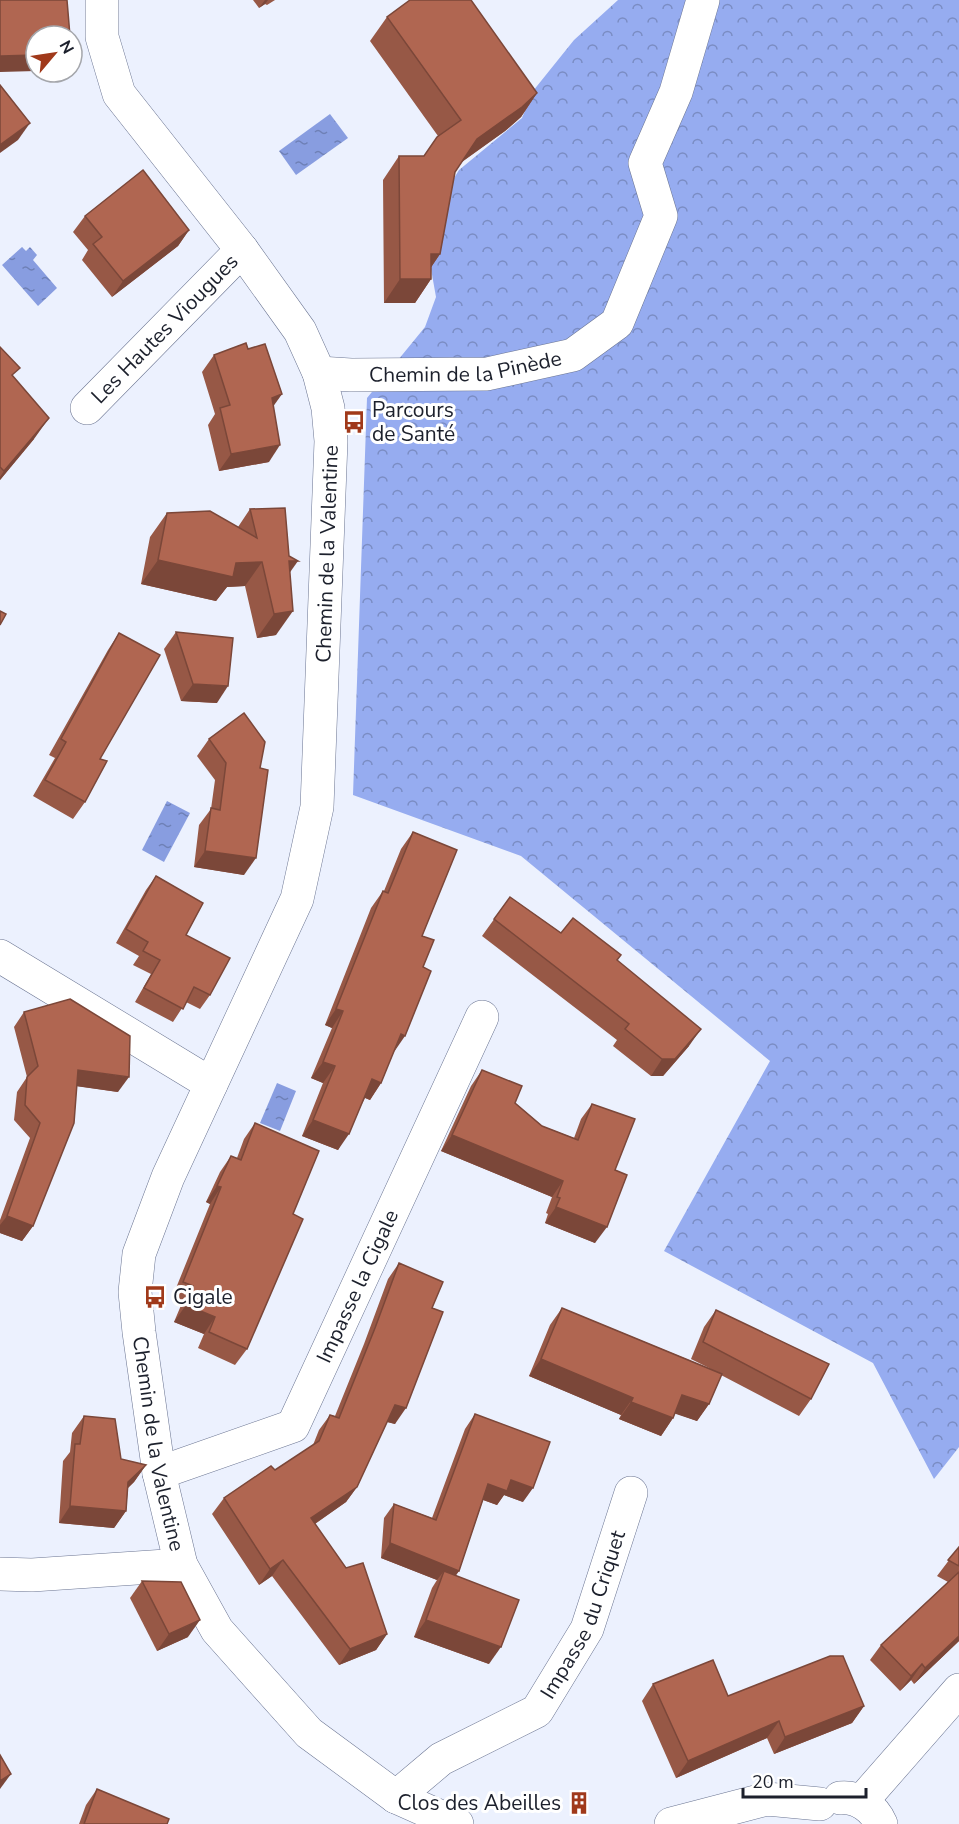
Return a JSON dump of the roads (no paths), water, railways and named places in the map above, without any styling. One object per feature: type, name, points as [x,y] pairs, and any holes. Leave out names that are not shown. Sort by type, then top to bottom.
[{"type":"street","name":"Chemin de la Valentine","points":[[102,0],[102,37],[118,94],[242,250],[300,331],[319,373],[328,408],[331,441],[317,807],[297,899],[168,1177],[139,1254],[135,1292],[159,1473],[181,1565],[217,1630],[309,1733],[396,1797],[457,1824]]},
{"type":"street","name":"Chemin de la Pinède","points":[[319,373],[351,375],[487,374],[573,355],[617,322],[661,216],[645,164],[676,92],[703,0]]},
{"type":"street","name":"Les Hautes Viougues","points":[[87,408],[242,250]]},
{"type":"street","points":[[0,956],[211,1084]]},
{"type":"street","name":"Impasse la Cigale","points":[[159,1473],[293,1426],[482,1017]]},
{"type":"street","name":"Impasse du Criquet","points":[[396,1797],[441,1759],[537,1711],[586,1629],[631,1493]]},
{"type":"street","name":"Chemin de la Valentine","points":[[0,1574],[32,1575],[181,1565]]},
{"type":"street","points":[[671,1824],[767,1799],[813,1814],[833,1798],[848,1797],[876,1817],[899,1757],[959,1690]]},
{"type":"street","points":[[714,1813],[744,1824]]},
{"type":"water","points":[[330,114],[348,138],[296,175],[279,151]]},
{"type":"water","points":[[22,247],[26,251],[30,247],[37,255],[33,260],[57,288],[38,306],[2,265]]},
{"type":"water","points":[[167,801],[190,813],[164,862],[142,850]]},
{"type":"water","points":[[277,1083],[296,1091],[280,1131],[260,1123]]},
{"type":"place","name":"Parcours de Santé","points":[[354,422]]},
{"type":"place","name":"Cigale","points":[[155,1297]]},
{"type":"place","name":"Clos des Abeilles","points":[[579,1803]]}]
